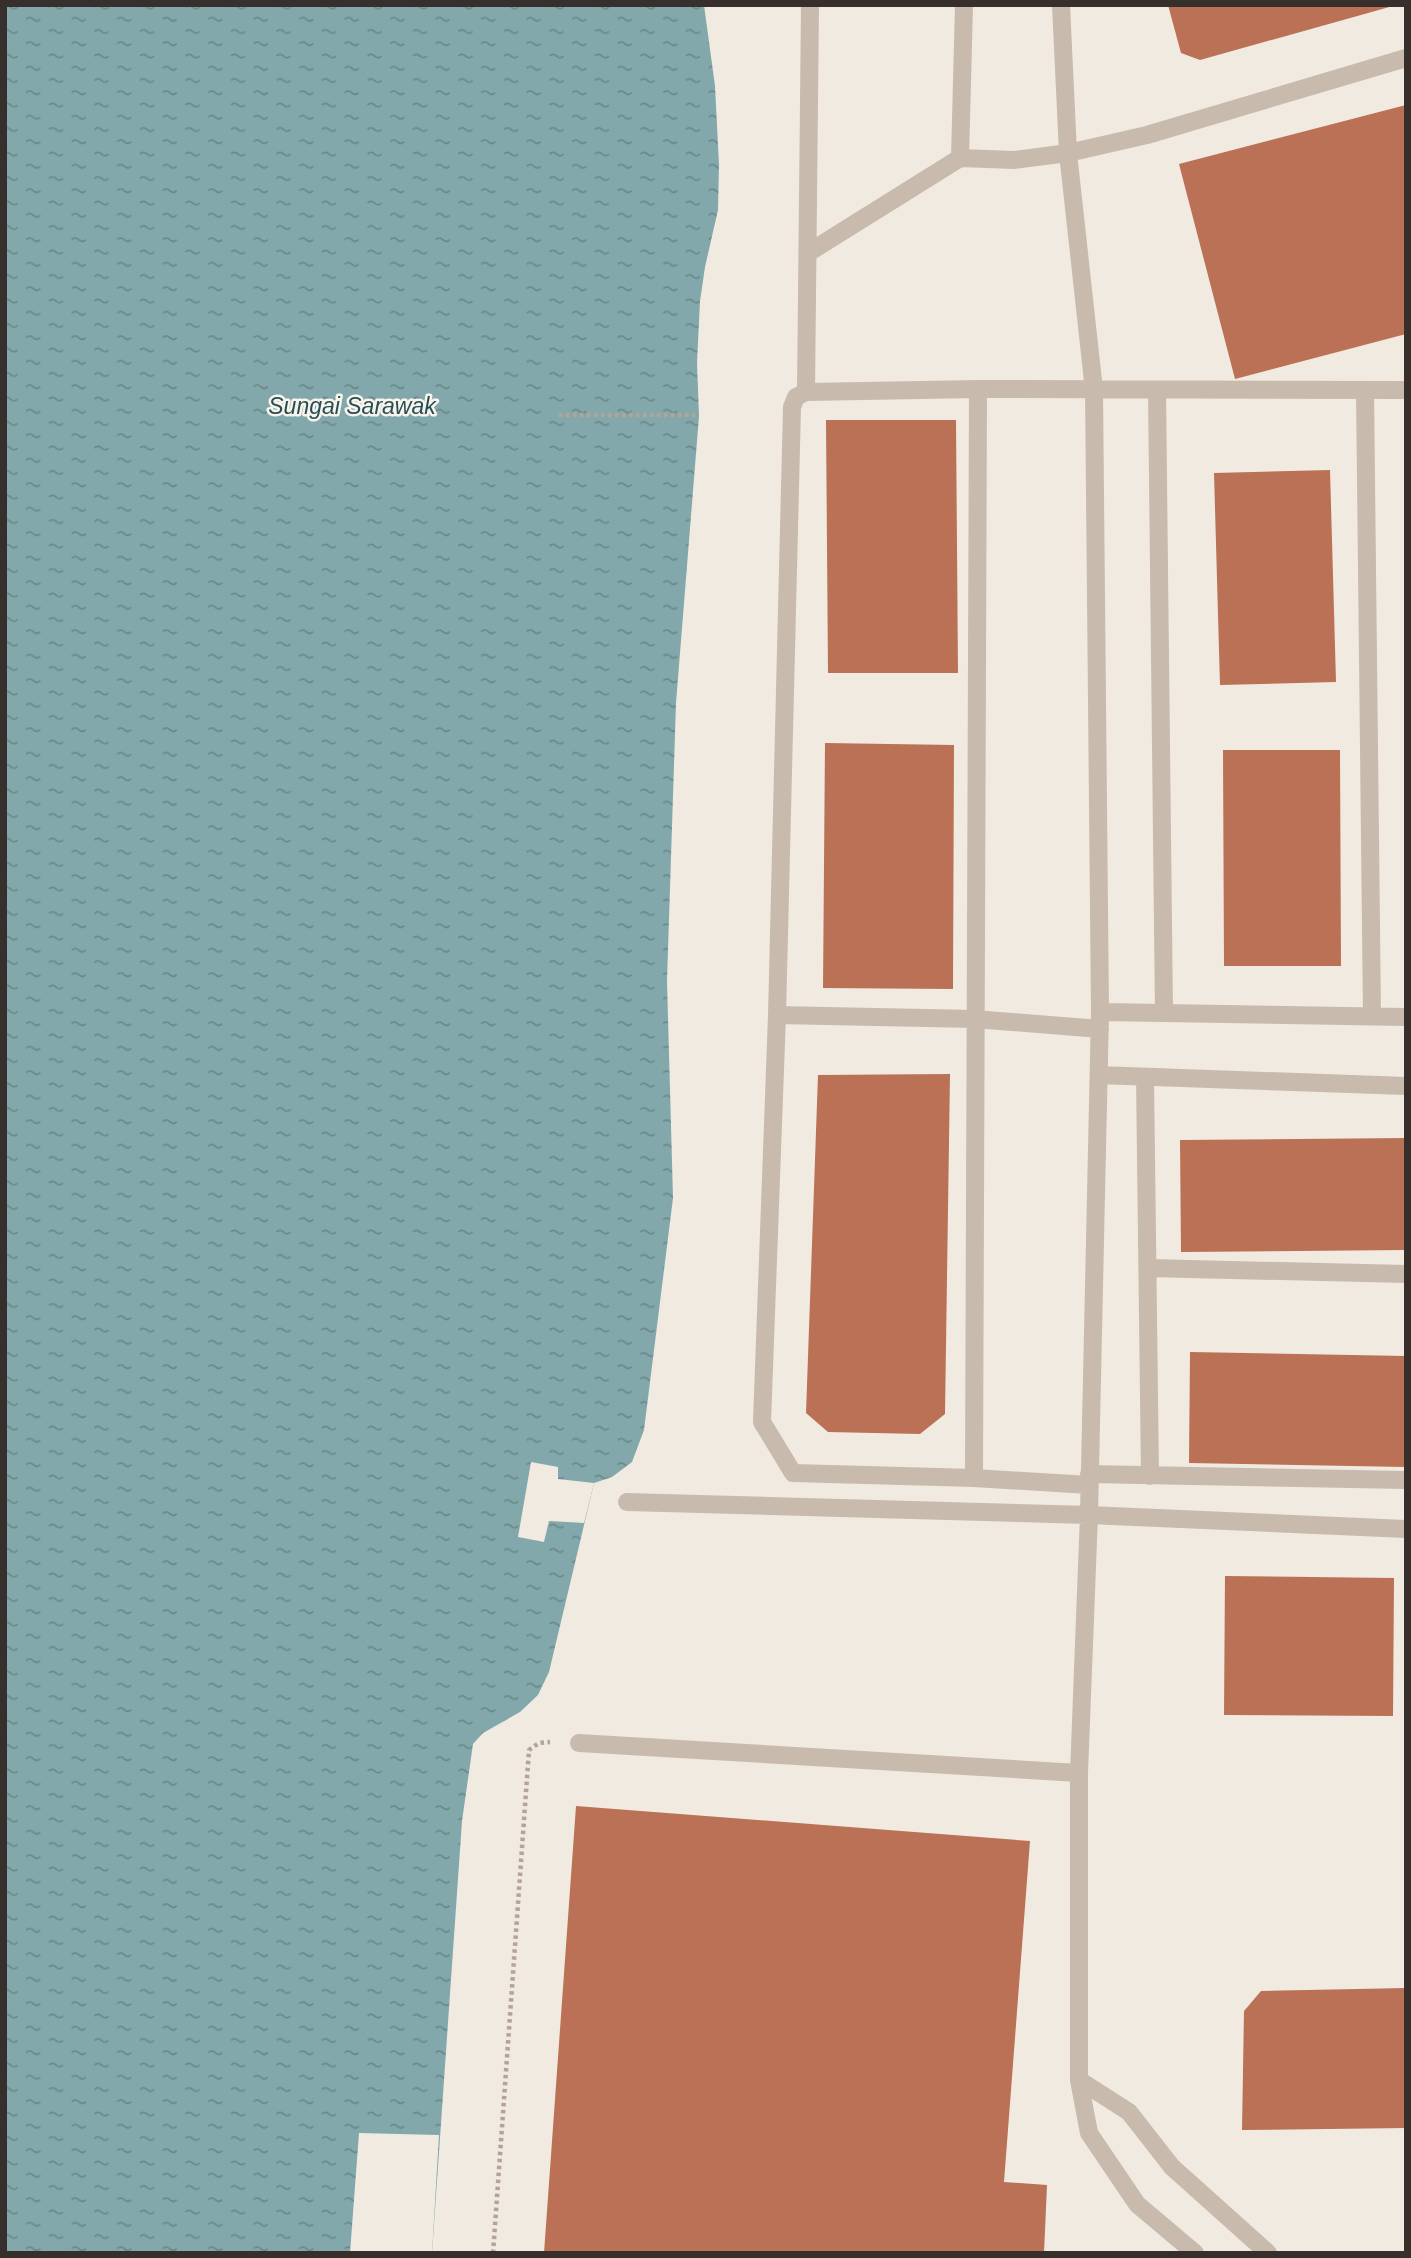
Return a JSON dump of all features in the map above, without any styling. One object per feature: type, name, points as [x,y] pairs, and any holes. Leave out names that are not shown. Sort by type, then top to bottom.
[{"type":"street","points":[[806,393],[810,5]]},
{"type":"street","points":[[960,158],[964,5]]},
{"type":"street","points":[[1061,5],[1068,153],[1094,390],[1100,1021],[1089,1515],[1079,1773],[1079,2080],[1089,2133],[1136,2204],[1195,2253]]},
{"type":"street","points":[[808,253],[960,158],[1014,160],[1068,153],[1147,135],[1406,58]]},
{"type":"street","points":[[974,1478],[978,389]]},
{"type":"street","points":[[1406,390],[978,389],[806,393],[796,397],[792,407],[777,1015],[762,1422],[793,1473],[1089,1480],[1150,1476],[1406,1480]]},
{"type":"street","points":[[1157,390],[1164,1013]]},
{"type":"street","points":[[1365,390],[1371,1016]]},
{"type":"street","points":[[777,1015],[1100,1021],[1164,1013],[1406,1017]]},
{"type":"street","points":[[1099,1075],[1406,1086]]},
{"type":"street","points":[[1145,1077],[1150,1476]]},
{"type":"street","points":[[1148,1268],[1406,1274]]},
{"type":"street","points":[[627,1502],[1089,1515],[1406,1529]]},
{"type":"street","points":[[579,1743],[1079,1773]]},
{"type":"street","points":[[1079,2080],[1129,2112],[1172,2167],[1268,2253]]},
{"type":"path","points":[[559,415],[699,415]]},
{"type":"path","points":[[493,2253],[529,1750],[538,1743],[579,1743]]},
{"type":"water","name":"Sungai Sarawak","points":[[5,5],[704,5],[715,86],[718,210],[700,301],[697,363],[699,416],[676,703],[667,981],[673,1198],[644,1430],[632,1462],[612,1477],[594,1483],[549,1672],[538,1695],[520,1712],[483,1733],[473,1744],[462,1821],[432,2253],[5,2253]]},
{"type":"pier","points":[[531,1462],[558,1467],[558,1479],[594,1483],[584,1523],[549,1521],[544,1542],[518,1537]]},
{"type":"pier","points":[[359,2133],[439,2135],[432,2253],[350,2253]]},
{"type":"building","points":[[1168,5],[1393,6],[1200,60],[1181,53]]},
{"type":"building","points":[[1406,105],[1406,334],[1235,379],[1179,164]]},
{"type":"building","points":[[826,420],[956,420],[958,673],[828,673]]},
{"type":"building","points":[[1330,470],[1336,682],[1220,685],[1214,473]]},
{"type":"building","points":[[825,743],[954,745],[953,989],[823,988]]},
{"type":"building","points":[[1223,750],[1340,750],[1341,966],[1224,966]]},
{"type":"building","points":[[950,1074],[945,1414],[920,1434],[828,1432],[806,1413],[818,1075]]},
{"type":"building","points":[[1406,1138],[1406,1250],[1181,1252],[1180,1140]]},
{"type":"building","points":[[1190,1352],[1406,1356],[1406,1467],[1189,1463]]},
{"type":"building","points":[[1225,1576],[1394,1578],[1393,1716],[1224,1715]]},
{"type":"building","points":[[576,1806],[1030,1841],[1004,2182],[1047,2185],[1044,2253],[544,2253]]},
{"type":"building","points":[[1406,1988],[1406,2128],[1242,2130],[1244,2011],[1261,1991]]}]
